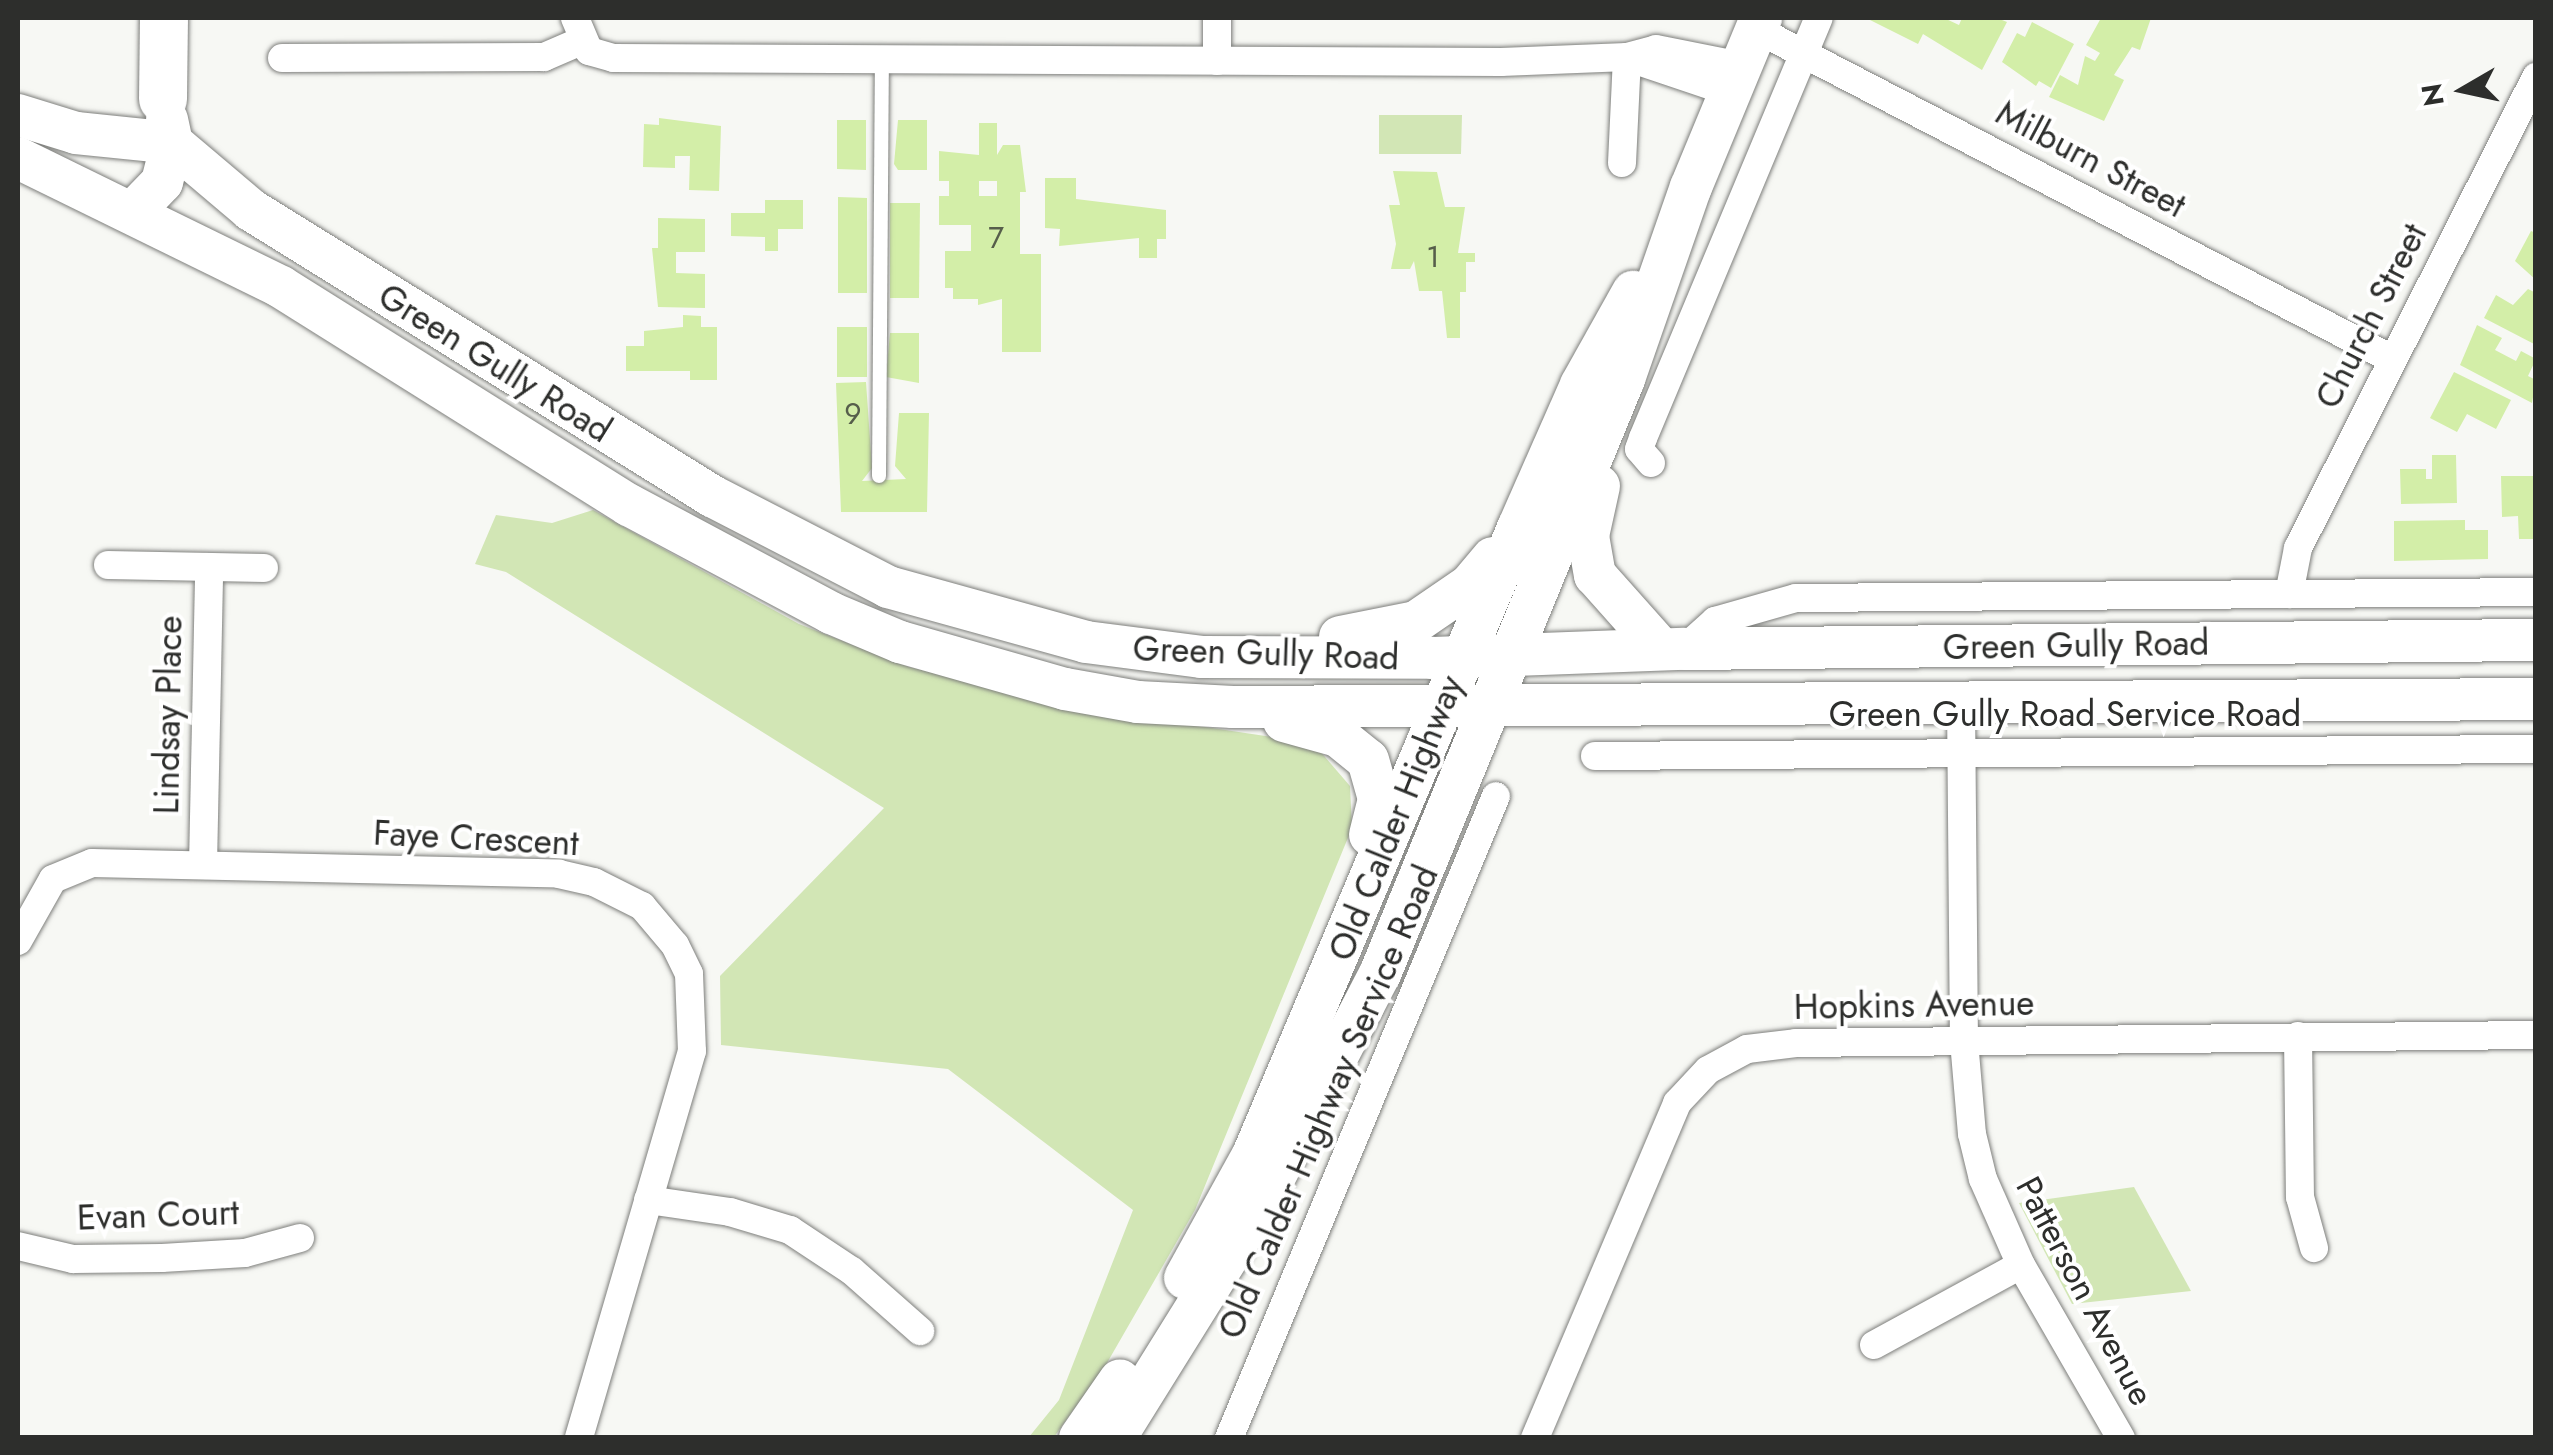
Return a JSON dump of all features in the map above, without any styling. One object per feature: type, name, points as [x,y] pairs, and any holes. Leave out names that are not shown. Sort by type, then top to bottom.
[{"type":"highway","points":[[164,18],[168,121]]},
{"type":"main road","name":"Old Calder Highway","points":[[1115,1438],[1216,1282],[1333,1070],[1428,866],[1624,379],[1691,186],[1747,51]]},
{"type":"main road","points":[[18,115],[76,132],[168,121],[162,182],[134,211]]},
{"type":"main road","name":"Green Gully Road","points":[[168,121],[251,210],[457,342],[712,496],[888,587],[1048,634],[1201,657],[1461,658],[1672,649],[2536,640]]},
{"type":"main road","name":"Green Gully Road","points":[[18,158],[134,211],[281,287],[629,505],[831,613],[900,642],[1064,689],[1183,704],[1440,706],[1960,701],[2215,706],[2536,699]]},
{"type":"main road","name":"Old Calder Highway","points":[[1080,1438],[1181,1286],[1252,1155],[1440,706],[1581,385],[1691,186]]},
{"type":"main road","points":[[1624,379],[1590,520],[1590,554],[1610,596],[1672,649]]},
{"type":"main road","points":[[1201,657],[1416,622],[1470,586],[1518,528]]},
{"type":"main road","points":[[1183,704],[1338,736],[1368,760],[1379,790],[1374,826],[1252,1155]]},
{"type":"street","points":[[1217,18],[1218,61]]},
{"type":"street","points":[[1651,463],[1639,449],[1643,438],[1819,18]]},
{"type":"street","points":[[282,58],[544,57],[578,29]]},
{"type":"street","name":"Milburn Street","points":[[578,29],[589,51],[612,58],[1218,61],[1627,58],[1805,51],[2390,358]]},
{"type":"street","points":[[1622,164],[1627,58]]},
{"type":"street","name":"Church Street","points":[[2289,594],[2298,548],[2390,358],[2536,77]]},
{"type":"street","name":"Lindsay Place","points":[[108,565],[264,568]]},
{"type":"street","name":"Lindsay Place","points":[[202,865],[209,567]]},
{"type":"street","points":[[1672,649],[1715,621],[1758,604],[1796,598],[2536,592]]},
{"type":"street","name":"Patterson Avenue","points":[[1960,701],[1964,1041],[1967,1099],[1983,1179],[2021,1264],[2121,1438]]},
{"type":"street","name":"Green Gully Road Service Road","points":[[1595,756],[2536,749]]},
{"type":"street","name":"Old Calder Highway Service Road","points":[[1229,1438],[1496,796]]},
{"type":"street","name":"Faye Crescent","points":[[18,941],[40,893],[67,869],[92,863],[559,874],[594,882],[642,906],[676,946],[695,1016],[692,1051],[579,1438]]},
{"type":"street","name":"Hopkins Avenue","points":[[1535,1438],[1662,1134],[1693,1083],[1727,1058],[1767,1046],[2536,1035]]},
{"type":"street","points":[[2298,1036],[2300,1197],[2314,1248]]},
{"type":"street","points":[[648,1200],[730,1212],[790,1230],[852,1271],[920,1332]]},
{"type":"street","name":"Evan Court","points":[[18,1246],[73,1258],[162,1258],[245,1253],[300,1238]]},
{"type":"street","points":[[1874,1345],[2021,1264]]},
{"type":"lane","points":[[879,476],[882,60]]},
{"type":"green space","points":[[1379,115],[1462,115],[1461,154],[1379,154]]},
{"type":"green space","points":[[593,510],[799,624],[909,667],[1085,709],[1285,739],[1319,750],[1350,786],[1352,828],[1195,1210],[1107,1363],[1054,1437],[1029,1437],[1059,1400],[1133,1210],[948,1069],[721,1045],[720,976],[884,808],[506,572],[475,564],[496,515],[552,523]]},
{"type":"green space","points":[[2134,1187],[2191,1291],[2072,1304],[2019,1203]]},
{"type":"building","points":[[1866,18],[1944,18],[1959,25],[1962,18],[1997,18],[2007,22],[1982,70],[1923,34],[1918,44]]},
{"type":"building","points":[[2101,18],[2151,18],[2140,50],[2132,47],[2114,75],[2124,80],[2104,121],[2049,97],[2060,75],[2078,85],[2085,56],[2095,61],[2100,53],[2086,45]]},
{"type":"building","points":[[2032,22],[2074,44],[2051,88],[2039,81],[2036,86],[2002,62],[2017,33],[2025,37]]},
{"type":"building","points":[[659,118],[721,126],[719,191],[689,190],[690,156],[675,156],[675,168],[643,167],[644,124],[659,125]]},
{"type":"building","points":[[837,120],[866,120],[866,170],[837,169]]},
{"type":"building","points":[[898,120],[927,120],[927,170],[898,170],[894,164]]},
{"type":"building","points":[[979,123],[997,123],[997,155],[1003,145],[1020,145],[1026,192],[1020,192],[1020,254],[1041,254],[1041,352],[1002,352],[1002,299],[978,305],[978,299],[953,299],[953,288],[945,288],[945,251],[971,251],[971,225],[939,225],[939,196],[949,196],[949,181],[939,181],[939,151],[979,155]],"holes":[[[979,181],[997,181],[997,196],[979,196]]]},
{"type":"building","points":[[1393,171],[1437,172],[1445,207],[1465,207],[1458,253],[1475,253],[1475,262],[1466,262],[1466,292],[1460,292],[1460,338],[1447,338],[1442,291],[1419,291],[1414,261],[1410,269],[1391,269],[1396,244],[1389,205],[1400,205]]},
{"type":"building","points":[[1045,178],[1076,178],[1076,199],[1166,210],[1166,239],[1157,239],[1157,258],[1139,258],[1139,238],[1059,246],[1060,229],[1045,228]]},
{"type":"building","points":[[838,197],[867,198],[867,293],[838,293]]},
{"type":"building","points":[[765,200],[803,200],[803,229],[778,229],[778,251],[765,251],[765,237],[731,236],[731,213],[765,213]]},
{"type":"building","points":[[890,203],[920,203],[919,298],[890,298]]},
{"type":"building","points":[[658,218],[705,219],[705,252],[676,252],[676,273],[705,274],[705,308],[658,307],[652,248],[658,248]]},
{"type":"building","points":[[2531,231],[2536,233],[2536,280],[2515,261]]},
{"type":"building","points":[[2528,289],[2536,293],[2536,345],[2484,318],[2496,295],[2513,305]]},
{"type":"building","points":[[683,315],[701,316],[701,327],[717,327],[717,380],[690,380],[690,371],[626,371],[626,346],[644,346],[644,331],[683,327]]},
{"type":"building","points":[[2477,325],[2502,338],[2495,350],[2516,361],[2521,351],[2536,359],[2528,376],[2536,380],[2532,403],[2460,365]]},
{"type":"building","points":[[837,327],[867,327],[867,377],[837,377]]},
{"type":"building","points":[[890,333],[919,333],[919,383],[886,377]]},
{"type":"building","points":[[2454,372],[2511,400],[2496,429],[2467,414],[2457,432],[2430,418]]},
{"type":"building","points":[[866,382],[872,468],[862,481],[906,479],[895,466],[899,413],[929,413],[927,512],[841,512],[836,383]]},
{"type":"building","points":[[2432,455],[2456,455],[2457,503],[2401,504],[2400,469],[2426,469],[2426,479],[2432,479]]},
{"type":"building","points":[[2501,476],[2536,476],[2536,539],[2519,539],[2518,516],[2502,517]]},
{"type":"building","points":[[2465,520],[2465,530],[2488,530],[2488,559],[2394,561],[2394,521]]}]
